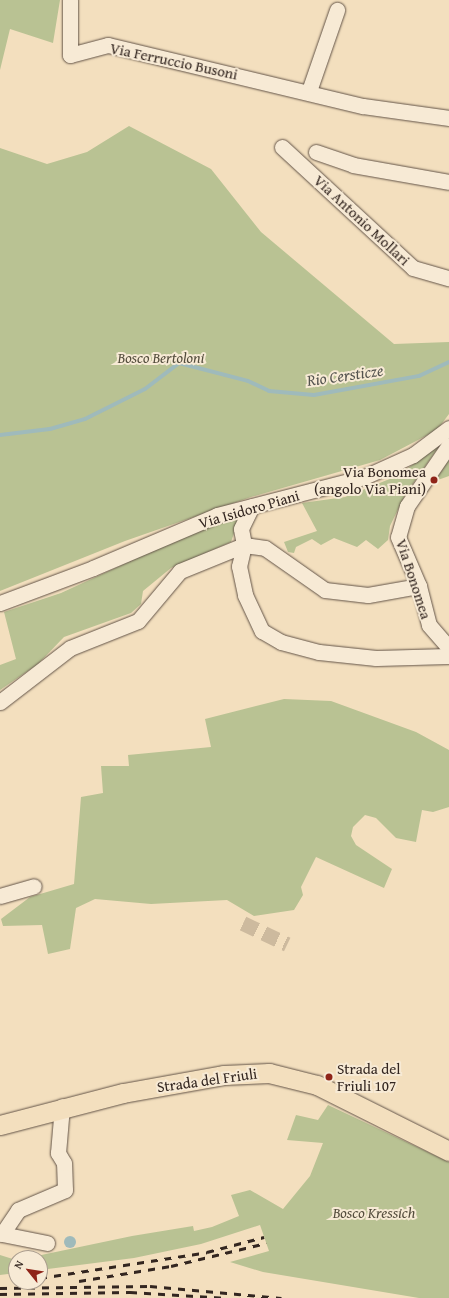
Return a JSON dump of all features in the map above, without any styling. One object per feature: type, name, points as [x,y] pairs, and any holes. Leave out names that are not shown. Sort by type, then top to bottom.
[{"type":"main road","name":"Strada del Friuli","points":[[0,1125],[62,1106],[192,1080],[269,1073],[317,1085],[449,1150]]},
{"type":"street","name":"Via Ferruccio Busoni","points":[[70,0],[70,55],[108,45],[168,62],[309,91],[363,106],[449,118]]},
{"type":"street","points":[[309,91],[337,10]]},
{"type":"street","name":"Via Antonio Mollari","points":[[282,147],[413,268],[449,278]]},
{"type":"street","points":[[316,152],[353,165],[449,182]]},
{"type":"street","name":"Via Isidoro Piani","points":[[0,603],[93,568],[206,519],[375,472],[413,455],[449,428]]},
{"type":"street","name":"Via Bonomea","points":[[449,445],[414,494],[400,523],[399,542],[419,586],[429,625],[449,648]]},
{"type":"street","points":[[252,506],[241,529],[244,545],[239,556],[241,579],[253,617],[262,631],[281,642],[319,652],[368,658],[449,656]]},
{"type":"street","points":[[0,702],[70,648],[138,621],[168,581],[180,571],[244,545],[265,548],[325,590],[368,595],[419,586]]},
{"type":"street","points":[[0,896],[34,886]]},
{"type":"street","points":[[47,1243],[2,1234],[18,1210],[65,1190],[64,1163],[58,1153],[62,1106]]},
{"type":"green space","points":[[0,0],[60,0],[53,43],[10,29],[0,70]]},
{"type":"green space","name":"Bosco Bertoloni","points":[[129,126],[211,169],[261,232],[394,344],[449,342],[449,414],[437,430],[380,460],[251,497],[125,541],[0,591],[0,148],[47,164],[87,152]]},
{"type":"green space","points":[[440,445],[405,495],[390,526],[388,540],[378,549],[366,540],[357,547],[334,538],[321,545],[312,539],[296,547],[294,553],[288,552],[284,542],[317,531],[302,503],[345,497],[397,476]]},
{"type":"green space","points":[[449,459],[449,476],[435,481]]},
{"type":"green space","points":[[240,516],[231,542],[171,568],[143,591],[141,604],[131,613],[64,637],[38,664],[0,690],[0,665],[16,659],[4,612],[61,593],[198,530]]},
{"type":"green space","points":[[284,699],[331,701],[416,732],[449,750],[449,807],[433,812],[422,810],[416,842],[396,838],[376,818],[365,815],[353,827],[351,836],[356,845],[392,869],[384,888],[316,857],[301,887],[303,895],[294,910],[254,916],[227,900],[151,904],[95,899],[76,908],[70,949],[48,954],[42,925],[3,926],[1,919],[30,897],[74,884],[81,797],[103,793],[101,766],[129,766],[128,755],[211,747],[205,719]]},
{"type":"green space","name":"Bosco Kressich","points":[[328,1105],[449,1162],[449,1298],[419,1298],[263,1272],[230,1262],[269,1251],[260,1225],[201,1244],[134,1258],[48,1269],[48,1254],[132,1236],[193,1226],[194,1231],[212,1227],[239,1216],[231,1195],[250,1190],[283,1209],[310,1176],[323,1143],[287,1140],[296,1115],[318,1120]]},
{"type":"green space","points":[[0,1255],[8,1258],[8,1274],[0,1275]]},
{"type":"water","points":[[68,1236],[72,1236],[76,1242],[72,1248],[68,1248],[64,1244],[64,1240]]},
{"type":"waterway","name":"Rio Cersticze","points":[[0,435],[50,429],[85,419],[145,389],[179,363],[248,381],[269,391],[314,395],[419,376],[449,362]]},
{"type":"tunnel","points":[[243,923],[287,944]]},
{"type":"railway","points":[[48,1277],[207,1252],[264,1237]]},
{"type":"railway","points":[[79,1281],[171,1266],[266,1243]]},
{"type":"railway","points":[[0,1288],[150,1286],[281,1298]]},
{"type":"railway","points":[[0,1294],[130,1292],[228,1298]]},
{"type":"place","name":"Via Bonomea (angolo Via Piani)","points":[[434,480]]},
{"type":"place","name":"Strada del Friuli 107","points":[[329,1077]]}]
